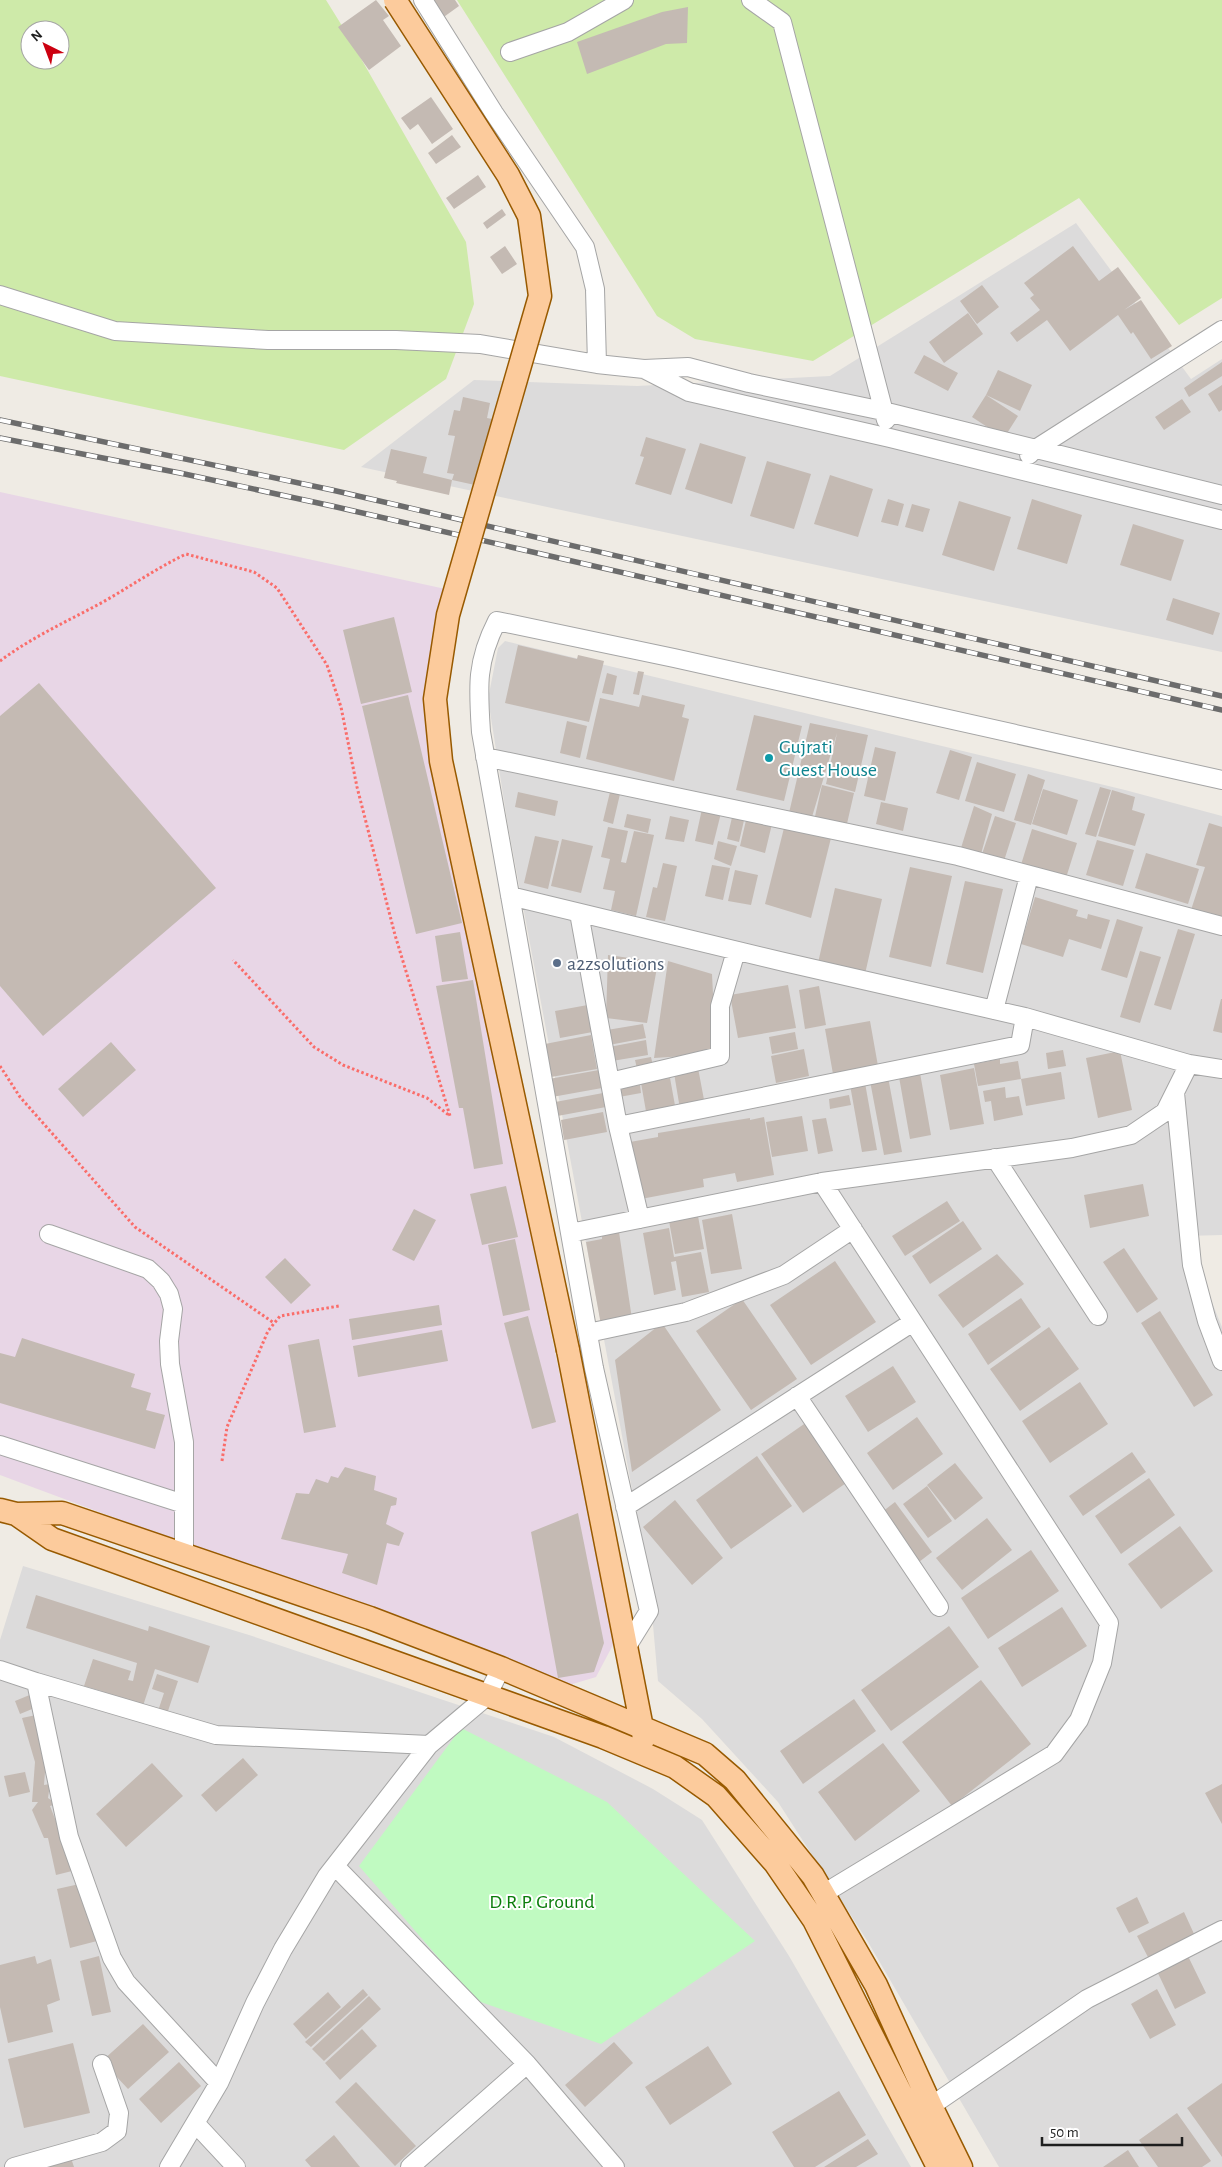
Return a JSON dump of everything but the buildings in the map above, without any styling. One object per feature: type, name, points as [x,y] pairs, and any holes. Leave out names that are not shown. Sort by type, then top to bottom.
[{"type":"main road","points":[[394,0],[508,175],[529,216],[540,296],[448,615],[435,699],[441,761],[568,1350],[647,1756]]},
{"type":"main road","points":[[8,1512],[62,1514],[370,1618],[501,1668],[705,1754],[736,1780],[813,1876],[876,1986],[961,2167]]},
{"type":"main road","points":[[8,1512],[52,1539],[603,1737],[675,1768],[716,1796],[775,1863],[814,1920],[938,2167]]},
{"type":"street","points":[[424,0],[494,113],[585,247],[595,289],[597,364]]},
{"type":"street","points":[[510,52],[568,32],[624,0]]},
{"type":"street","points":[[751,0],[782,22],[890,438]]},
{"type":"street","points":[[0,295],[115,331],[268,340],[396,340],[480,344],[597,364],[644,369],[688,367],[748,383],[883,411],[1034,450],[1222,495]]},
{"type":"street","points":[[1015,470],[1034,450],[1222,330]]},
{"type":"street","points":[[644,369],[689,392],[890,438],[1222,520]]},
{"type":"street","points":[[626,1648],[649,1611],[588,1333],[481,732],[478,682],[486,642],[498,621],[674,658],[1222,780]]},
{"type":"street","points":[[485,757],[958,856],[1222,926]]},
{"type":"street","points":[[994,1010],[1029,876]]},
{"type":"street","points":[[510,896],[736,951],[1025,1017],[1189,1064],[1222,1069]]},
{"type":"street","points":[[579,913],[618,1126],[640,1219]]},
{"type":"street","points":[[610,1082],[720,1056],[720,1006],[736,951]]},
{"type":"street","points":[[618,1126],[1020,1045],[1025,1017]]},
{"type":"street","points":[[570,1233],[822,1182],[1072,1148],[1130,1135],[1165,1112],[1189,1064]]},
{"type":"street","points":[[1175,1092],[1192,1265],[1207,1321],[1222,1361]]},
{"type":"street","points":[[995,1158],[1098,1316]]},
{"type":"street","points":[[822,1182],[1109,1623],[1102,1663],[1079,1720],[1054,1754],[823,1894]]},
{"type":"street","points":[[588,1333],[686,1312],[784,1275],[853,1229]]},
{"type":"street","points":[[48,1234],[148,1269],[161,1281],[169,1294],[173,1309],[169,1341],[170,1364],[184,1442],[184,1555]]},
{"type":"street","points":[[625,1507],[913,1322]]},
{"type":"street","points":[[797,1396],[939,1607]]},
{"type":"street","points":[[0,1445],[184,1504]]},
{"type":"street","points":[[169,2167],[196,2124],[218,2083],[283,1949],[335,1866],[428,1746],[487,1696],[501,1668]]},
{"type":"street","points":[[0,1670],[216,1735],[428,1746]]},
{"type":"street","points":[[36,1682],[69,1837],[112,1958],[126,1982],[218,2083]]},
{"type":"street","points":[[335,1866],[527,2064],[615,2167]]},
{"type":"street","points":[[931,2106],[1088,1999],[1222,1930]]},
{"type":"street","points":[[14,2167],[102,2142],[117,2131],[119,2113],[102,2064]]},
{"type":"street","points":[[410,2167],[527,2064]]},
{"type":"street","points":[[196,2124],[236,2167]]},
{"type":"path","points":[[0,661],[21,645],[105,600],[158,567],[186,554],[254,572],[277,588],[327,665],[341,706],[358,787],[395,936],[450,1116],[427,1098],[343,1065],[314,1046],[233,960]]},
{"type":"path","points":[[0,1066],[20,1097],[134,1227],[274,1323]]},
{"type":"path","points":[[222,1461],[227,1426],[268,1331],[274,1323],[280,1316],[339,1306]]},
{"type":"shaded area","points":[[1076,223],[1191,379],[1222,359],[1222,652],[361,467],[474,380],[637,386],[830,376]]},
{"type":"shaded area","points":[[0,492],[450,590],[432,652],[426,731],[615,1641],[596,1677],[566,1686],[0,1475]]},
{"type":"shaded area","points":[[505,641],[1125,790],[1222,816],[1222,1235],[1185,1236],[1222,1327],[1222,2167],[999,2167],[868,1942],[778,1802],[702,1719],[658,1681],[649,1580],[508,826],[488,699],[498,648]]},
{"type":"shaded area","points":[[23,1566],[249,1635],[554,1737],[653,1789],[702,1820],[789,1956],[911,2167],[0,2167],[0,1640]]},
{"type":"green space","points":[[0,0],[326,0],[466,242],[474,304],[446,379],[344,450],[0,376]]},
{"type":"green space","points":[[457,0],[1222,0],[1222,298],[1179,325],[1079,198],[813,361],[695,339],[657,316]]},
{"type":"green space","name":"D.R.P. Ground","points":[[461,1728],[607,1802],[755,1941],[601,2044],[475,2000],[359,1866]]},
{"type":"railway","points":[[0,420],[332,490],[1222,696]]},
{"type":"railway","points":[[0,438],[180,473],[332,506],[1222,710]]},
{"type":"place","name":"Gujrati Guest House","points":[[769,758]]},
{"type":"place","name":"a2zsolutions","points":[[557,963]]}]
